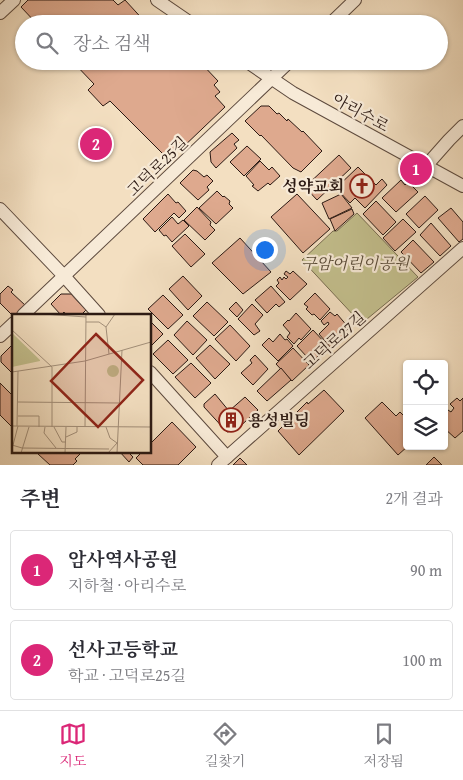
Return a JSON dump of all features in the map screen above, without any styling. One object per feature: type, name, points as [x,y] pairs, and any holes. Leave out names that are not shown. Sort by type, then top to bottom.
[{"type":"street","points":[[0,13],[14,0]]},
{"type":"street","points":[[157,0],[179,15]]},
{"type":"street","points":[[339,15],[355,0]]},
{"type":"street","name":"아리수로","points":[[259,70],[293,93],[463,186]]},
{"type":"street","name":"고덕로25길","points":[[24,314],[281,70]]},
{"type":"street","points":[[426,166],[463,126]]},
{"type":"street","points":[[0,209],[98,314]]},
{"type":"street","name":"고덕로27길","points":[[151,373],[222,461],[463,248]]},
{"type":"street","points":[[0,336],[12,325]]},
{"type":"green space","name":"구암어린이공원","points":[[357,213],[418,277],[367,319],[356,318],[302,260],[333,231],[337,231]]},
{"type":"building","points":[[28,0],[113,0],[118,5],[125,0],[139,15],[29,15],[21,7]]},
{"type":"building","points":[[81,70],[208,70],[218,81],[214,85],[220,92],[215,96],[225,107],[180,150],[177,147],[166,157],[110,101],[103,106],[88,90],[94,84]]},
{"type":"building","points":[[261,106],[269,106],[287,121],[288,119],[303,131],[322,151],[301,172],[293,168],[245,121]]},
{"type":"building","points":[[232,133],[239,140],[234,144],[237,148],[216,168],[211,162],[210,152]]},
{"type":"building","points":[[247,146],[261,159],[244,176],[230,162]]},
{"type":"building","points":[[339,155],[351,168],[317,200],[305,187]]},
{"type":"building","points":[[260,161],[269,170],[272,167],[280,176],[270,185],[268,183],[258,191],[252,186],[254,185],[246,176]]},
{"type":"building","name":"성약교회","points":[[358,167],[376,185],[382,179],[387,185],[365,208],[355,198],[350,203],[336,188]]},
{"type":"building","points":[[193,170],[204,177],[207,175],[213,181],[207,187],[209,190],[198,200],[180,183]]},
{"type":"building","points":[[401,180],[405,185],[407,183],[411,185],[418,192],[396,212],[382,198]]},
{"type":"building","points":[[217,191],[230,201],[229,204],[233,208],[216,224],[199,208]]},
{"type":"building","points":[[168,194],[186,211],[179,218],[174,213],[155,232],[143,219]]},
{"type":"building","points":[[297,194],[330,229],[303,253],[271,217]]},
{"type":"building","points":[[341,194],[352,208],[329,219],[322,203]]},
{"type":"building","points":[[425,196],[438,210],[419,228],[406,214]]},
{"type":"building","points":[[376,201],[396,222],[383,235],[363,214]]},
{"type":"building","points":[[197,207],[211,222],[210,225],[215,230],[205,240],[184,220]]},
{"type":"building","points":[[451,208],[463,222],[463,239],[459,242],[438,218]]},
{"type":"building","points":[[352,209],[354,214],[335,231],[330,219]]},
{"type":"building","points":[[172,217],[178,224],[183,220],[189,226],[172,242],[159,230]]},
{"type":"building","points":[[403,219],[416,232],[395,251],[383,238]]},
{"type":"building","points":[[431,223],[451,246],[440,256],[420,235]]},
{"type":"building","points":[[185,234],[205,254],[191,267],[172,246]]},
{"type":"building","points":[[240,238],[271,272],[243,294],[212,263]]},
{"type":"building","points":[[413,240],[434,262],[421,273],[401,252]]},
{"type":"building","points":[[286,271],[290,274],[293,271],[307,284],[290,300],[276,286],[279,283],[277,280],[280,277],[282,280],[284,277],[286,279],[288,277],[284,274]]},
{"type":"building","points":[[183,276],[202,296],[188,310],[169,289]]},
{"type":"building","points":[[8,286],[13,290],[11,292],[26,306],[17,314],[12,315],[0,303],[0,294]]},
{"type":"building","points":[[271,286],[285,302],[279,307],[276,304],[267,313],[255,300]]},
{"type":"building","points":[[315,293],[330,309],[320,320],[306,309],[308,307],[304,304]]},
{"type":"building","points":[[61,294],[71,294],[86,310],[82,314],[65,314],[64,312],[60,314],[51,304]]},
{"type":"building","points":[[163,295],[183,315],[168,329],[148,309]]},
{"type":"building","points":[[207,302],[228,322],[214,336],[193,316]]},
{"type":"building","points":[[236,302],[243,310],[237,317],[229,309]]},
{"type":"building","points":[[252,304],[263,315],[255,324],[260,331],[254,335],[238,319]]},
{"type":"building","points":[[330,312],[335,316],[337,314],[349,328],[345,332],[347,334],[331,348],[319,334],[329,324],[328,322],[324,325],[321,321]]},
{"type":"building","points":[[296,313],[311,329],[301,340],[299,338],[294,344],[287,337],[290,333],[283,325]]},
{"type":"building","points":[[187,321],[207,340],[193,355],[174,335]]},
{"type":"building","points":[[151,322],[163,334],[151,346]]},
{"type":"building","points":[[230,325],[250,346],[236,361],[215,339]]},
{"type":"building","points":[[313,330],[328,346],[316,358],[312,354],[307,357],[297,346]]},
{"type":"building","points":[[280,334],[293,346],[278,361],[262,345],[269,338],[273,342]]},
{"type":"building","points":[[168,340],[188,360],[173,374],[153,354]]},
{"type":"building","points":[[12,345],[12,373],[1,362],[1,356]]},
{"type":"building","points":[[210,345],[230,364],[215,379],[196,358]]},
{"type":"building","points":[[293,348],[309,365],[292,381],[276,364]]},
{"type":"building","points":[[255,355],[268,369],[253,385],[241,373],[252,363],[250,360]]},
{"type":"building","points":[[191,363],[211,383],[195,398],[175,377]]},
{"type":"building","points":[[281,368],[291,380],[267,401],[257,391]]},
{"type":"building","points":[[0,383],[12,395],[12,427],[0,415]]},
{"type":"building","points":[[324,390],[344,411],[299,455],[278,431],[307,402],[308,404]]},
{"type":"building","name":"용성빌딩","points":[[215,394],[229,411],[245,397],[258,410],[236,430],[227,432],[204,407],[204,404]]},
{"type":"building","points":[[457,398],[460,401],[463,398],[463,431],[455,438],[448,432],[448,410],[451,412],[454,408],[450,404]]},
{"type":"building","points":[[382,402],[396,416],[400,412],[403,415],[404,450],[398,455],[365,418]]},
{"type":"building","points":[[172,422],[196,447],[178,465],[143,465],[136,458],[142,452],[151,452],[151,443]]},
{"type":"building","points":[[40,452],[82,452],[75,459],[77,461],[73,465],[50,465],[38,454]]},
{"type":"building","points":[[120,452],[128,452],[133,457],[129,462]]},
{"type":"building","points":[[434,457],[442,465],[426,465]]},
{"type":"building","points":[[240,458],[247,465],[233,465]]},
{"type":"place","name":"선사고등학교","points":[[96,144]]},
{"type":"place","name":"암사역사공원","points":[[416,169]]},
{"type":"place","name":"성약교회","points":[[362,186]]},
{"type":"place","name":"용성빌딩","points":[[231,420]]}]
